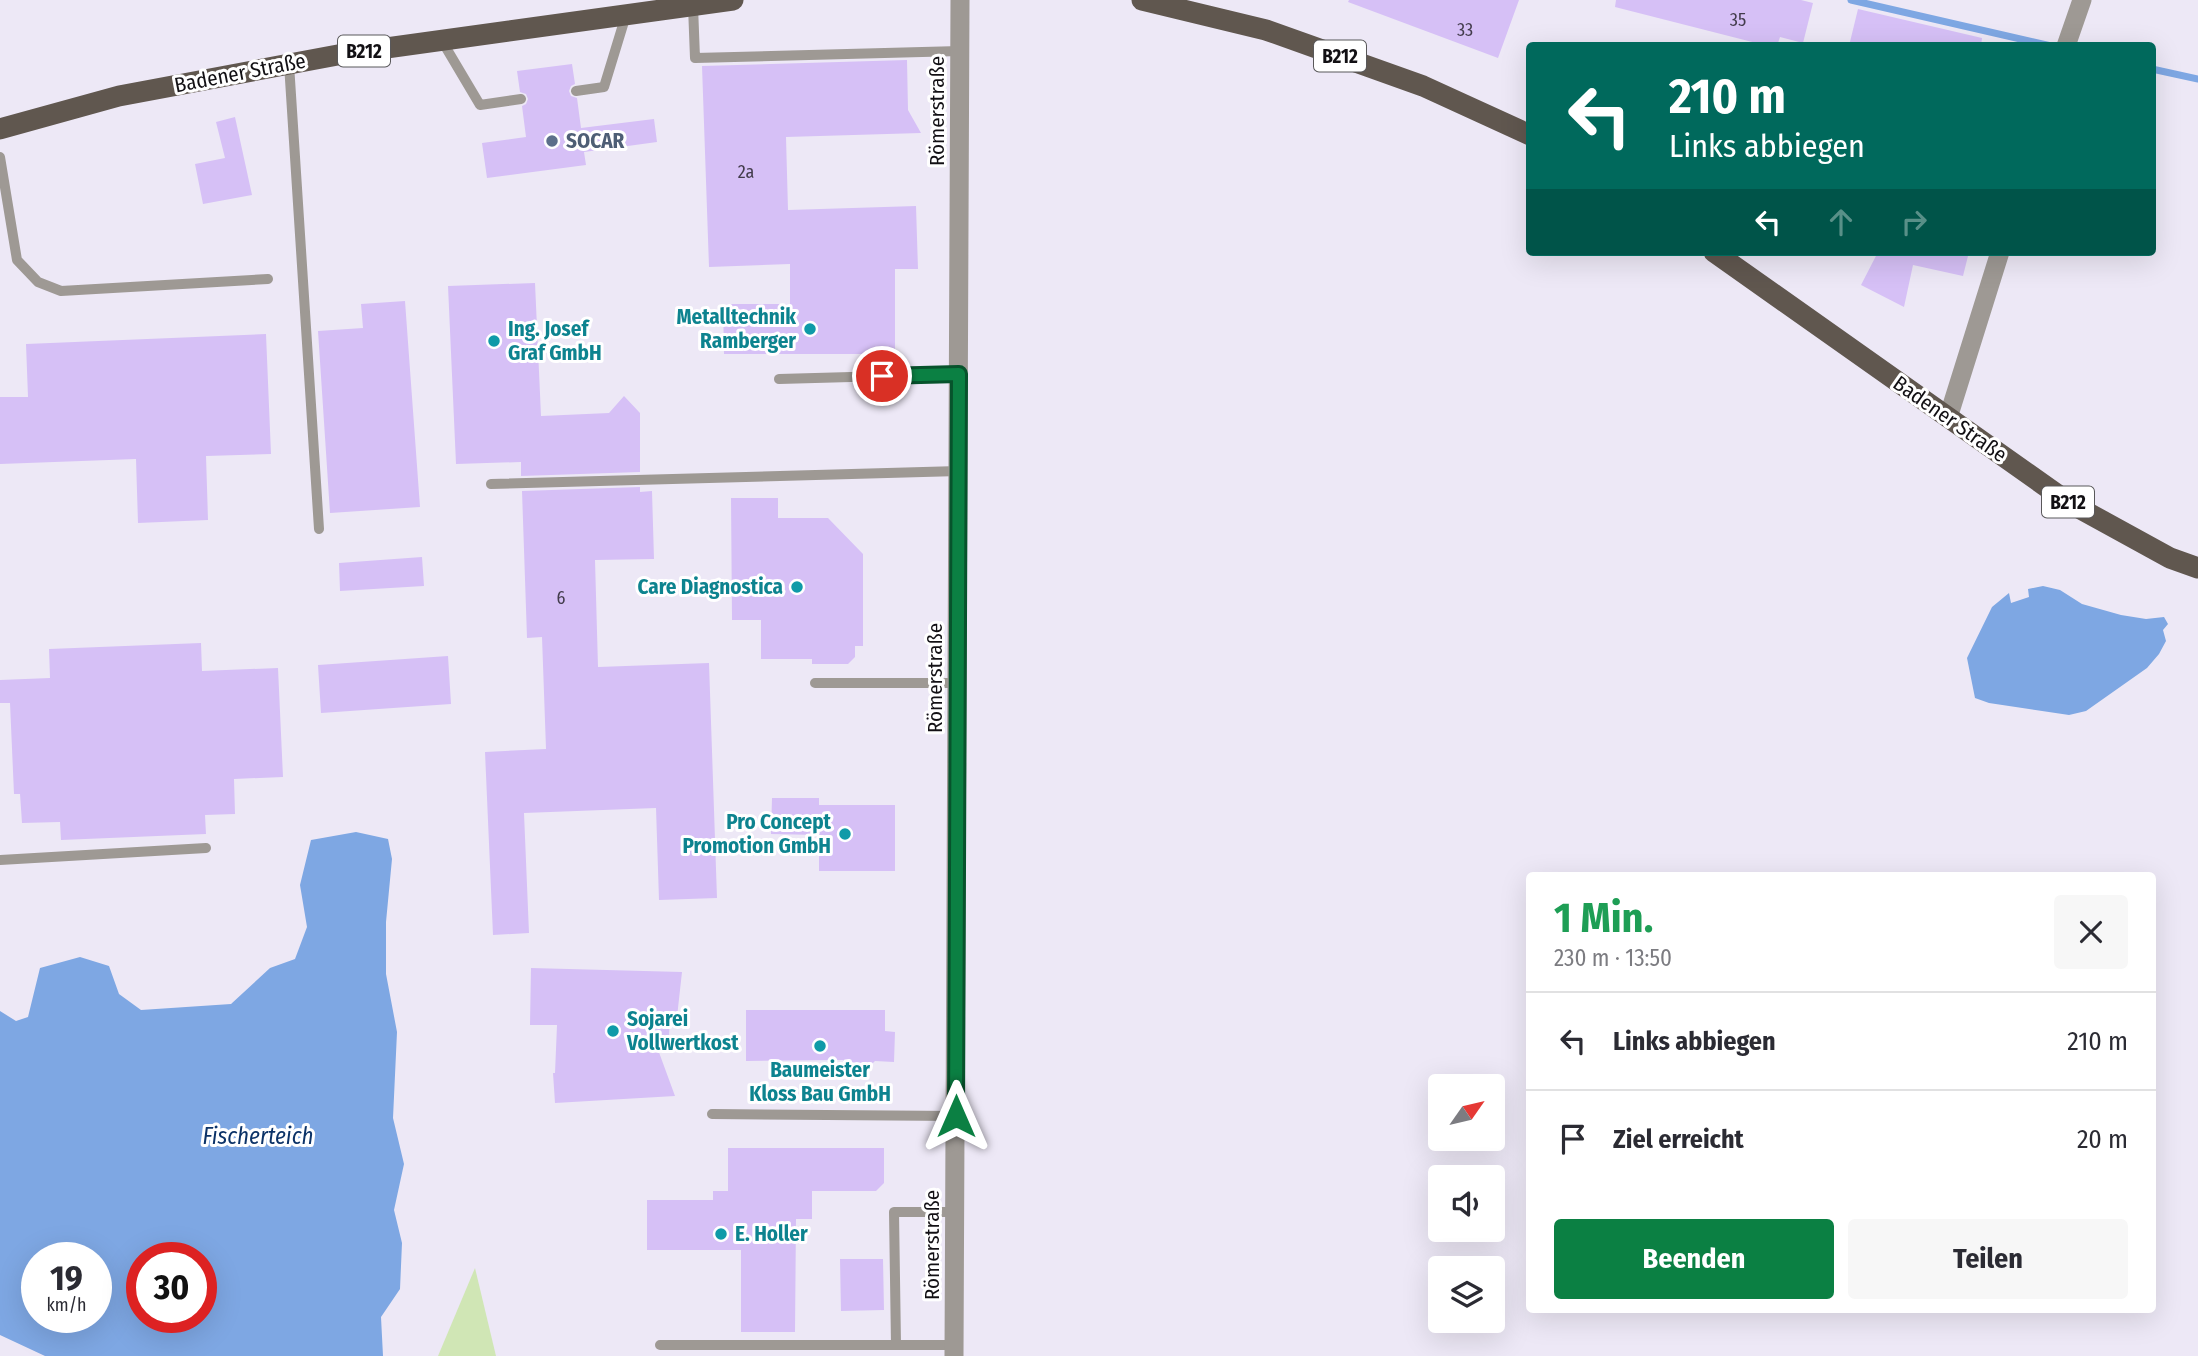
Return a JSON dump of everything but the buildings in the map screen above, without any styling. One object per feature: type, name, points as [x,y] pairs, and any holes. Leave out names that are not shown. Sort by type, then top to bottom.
[{"type":"main road","name":"Badener Straße","points":[[0,129],[119,96],[289,64],[733,0]]},
{"type":"main road","name":"B212","points":[[1142,0],[1266,30],[1423,86],[1526,133]]},
{"type":"main road","name":"Badener Straße","points":[[1720,256],[2068,502],[2170,558],[2198,568]]},
{"type":"street","name":"Römerstraße","points":[[954,1350],[960,0]]},
{"type":"street","points":[[2067,42],[2079,9]]},
{"type":"street","points":[[1948,418],[1999,256]]},
{"type":"lane","points":[[693,5],[695,58],[960,51]]},
{"type":"lane","points":[[576,91],[604,87],[626,14]]},
{"type":"lane","points":[[442,40],[480,105],[521,99]]},
{"type":"lane","points":[[289,64],[318,529]]},
{"type":"lane","points":[[0,157],[17,260],[38,282],[61,290],[268,279]]},
{"type":"lane","points":[[779,379],[959,374]]},
{"type":"lane","points":[[492,484],[959,471]]},
{"type":"lane","points":[[815,683],[958,683]]},
{"type":"lane","points":[[0,860],[206,848]]},
{"type":"lane","points":[[712,1114],[956,1116]]},
{"type":"lane","points":[[896,1345],[894,1213],[955,1212]]},
{"type":"lane","points":[[660,1345],[896,1345],[954,1350]]},
{"type":"green space","points":[[475,1268],[496,1356],[438,1356]]},
{"type":"water","points":[[2043,586],[2060,590],[2082,604],[2121,615],[2146,619],[2164,617],[2168,624],[2163,630],[2166,641],[2147,668],[2086,711],[2069,715],[1989,703],[1975,698],[1967,658],[1992,607],[2009,593],[2011,603],[2029,597],[2028,589]]},
{"type":"water","name":"Fischerteich","points":[[356,832],[388,839],[392,859],[386,922],[386,974],[397,1032],[393,1118],[404,1164],[394,1210],[402,1243],[400,1289],[381,1317],[383,1356],[45,1356],[0,1335],[0,1011],[16,1021],[28,1017],[40,968],[80,957],[109,966],[119,994],[141,1010],[231,1004],[270,968],[295,959],[307,927],[300,885],[311,840]]},
{"type":"waterway","points":[[1851,0],[2034,42]]},
{"type":"waterway","points":[[2156,70],[2198,79]]},
{"type":"place","name":"SOCAR","points":[[552,141]]},
{"type":"place","name":"Metalltechnik Ramberger","points":[[810,329]]},
{"type":"place","name":"Ing. Josef Graf GmbH","points":[[494,341]]},
{"type":"place","name":"Care Diagnostica","points":[[797,587]]},
{"type":"place","name":"Pro Concept Promotion GmbH","points":[[845,834]]},
{"type":"place","name":"Sojarei Vollwertkost","points":[[613,1031]]},
{"type":"place","name":"Baumeister Kloss Bau GmbH","points":[[820,1046]]},
{"type":"place","name":"E. Holler","points":[[721,1234]]},
{"type":"route","points":[[882,376],[959,374],[956,1116]]}]
